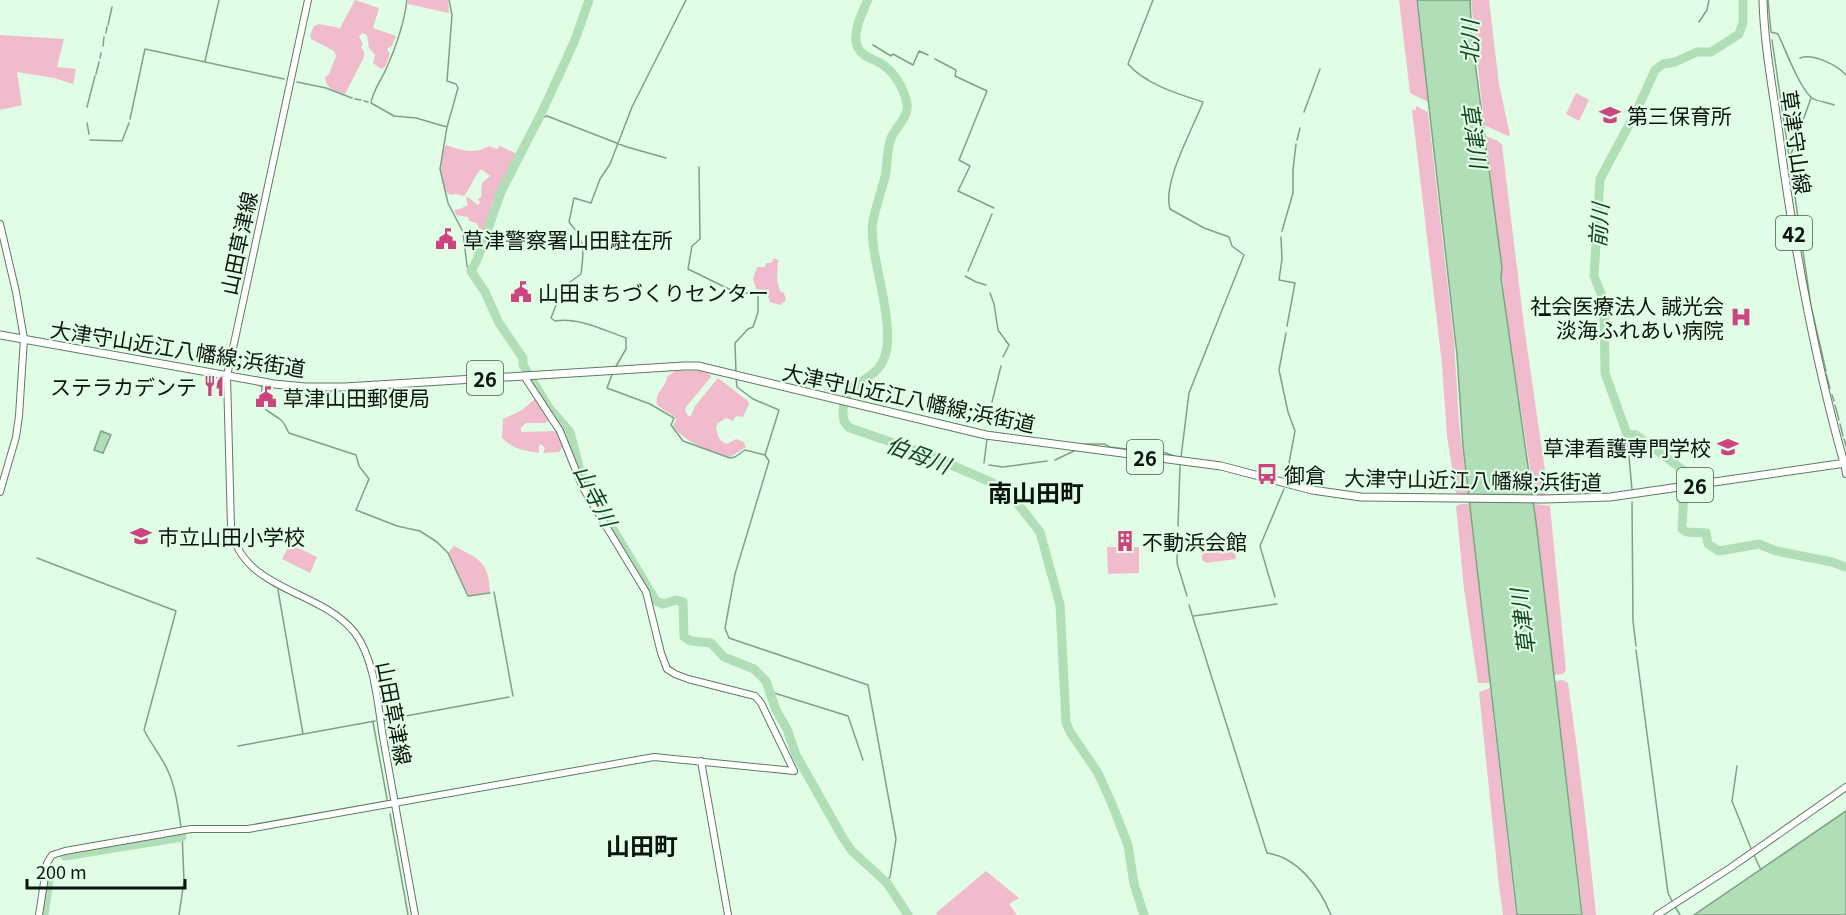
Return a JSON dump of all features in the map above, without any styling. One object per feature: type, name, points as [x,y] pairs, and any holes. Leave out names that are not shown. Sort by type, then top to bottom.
[{"type":"main road","name":"草津守山線","points":[[1763,0],[1781,156],[1805,304],[1822,382],[1845,463]]},
{"type":"main road","name":"大津守山近江八幡線;浜街道","points":[[0,335],[227,376],[305,387],[345,387],[691,366],[732,373],[986,435],[1221,466],[1312,490],[1342,495],[1388,498],[1610,497],[1845,463]]},
{"type":"street","name":"山田草津線","points":[[308,0],[227,376],[229,501],[234,541],[243,558],[253,569],[330,612],[351,628],[360,640],[370,664],[415,915]]},
{"type":"street","points":[[0,224],[18,300],[24,339],[22,387],[16,436],[0,492]]},
{"type":"street","points":[[39,915],[47,862],[56,853],[186,830],[248,829],[654,757],[794,771],[762,703],[755,696],[688,679],[667,669],[661,654],[646,592],[583,488],[560,431],[524,376]]},
{"type":"street","points":[[1845,463],[1846,474]]},
{"type":"street","points":[[700,761],[728,915]]},
{"type":"street","points":[[1657,915],[1846,787]]},
{"type":"shaded area","points":[[355,0],[379,8],[373,28],[396,36],[392,46],[387,49],[390,54],[385,67],[381,69],[373,63],[375,55],[369,48],[367,35],[362,33],[359,37],[363,44],[361,47],[364,57],[345,94],[332,89],[325,78],[336,56],[334,51],[311,39],[310,35],[314,26],[319,24],[340,28]]},
{"type":"shaded area","points":[[408,0],[448,0],[449,13],[408,4]]},
{"type":"shaded area","points":[[1399,0],[1416,0],[1428,102],[1410,93]]},
{"type":"shaded area","points":[[1471,0],[1489,0],[1499,84],[1510,135],[1508,136],[1484,125]]},
{"type":"shaded area","points":[[0,35],[64,39],[57,67],[76,69],[73,84],[54,78],[17,72],[22,105],[0,110]]},
{"type":"shaded area","points":[[1576,93],[1589,100],[1579,121],[1566,114]]},
{"type":"shaded area","points":[[1416,106],[1428,112],[1454,341],[1459,422],[1468,495],[1456,493],[1447,436],[1442,364],[1412,110],[1416,110]]},
{"type":"shaded area","points":[[1486,136],[1502,145],[1525,333],[1548,491],[1546,495],[1534,495],[1506,311]]},
{"type":"shaded area","points":[[446,145],[473,151],[489,146],[497,149],[500,146],[517,154],[515,163],[506,175],[502,190],[492,202],[493,211],[484,231],[477,223],[469,221],[468,217],[456,215],[454,210],[468,205],[466,198],[468,197],[478,205],[482,183],[490,176],[481,169],[464,196],[450,195],[444,190],[441,173],[442,155]]},
{"type":"shaded area","points":[[774,258],[778,260],[777,280],[780,291],[784,293],[786,300],[780,305],[770,302],[766,290],[757,291],[753,279],[757,267],[765,267],[766,263],[771,263]]},
{"type":"shaded area","points":[[675,371],[702,371],[711,375],[686,407],[688,416],[691,416],[695,406],[718,378],[748,401],[749,404],[743,417],[736,416],[733,421],[726,418],[718,423],[716,428],[722,441],[727,444],[736,439],[744,442],[746,447],[730,457],[698,446],[678,432],[673,426],[676,421],[675,417],[657,405],[659,393],[667,377]]},
{"type":"shaded area","points":[[535,399],[550,420],[545,423],[526,423],[521,428],[521,432],[557,431],[563,444],[560,452],[543,453],[545,448],[541,444],[539,453],[523,450],[502,438],[503,419],[522,410]]},
{"type":"shaded area","points":[[1469,504],[1490,683],[1478,683],[1464,589],[1456,506]]},
{"type":"shaded area","points":[[1534,504],[1550,506],[1566,670],[1563,674],[1554,675]]},
{"type":"shaded area","points":[[1204,538],[1235,546],[1236,559],[1206,563],[1202,560],[1202,540]]},
{"type":"shaded area","points":[[290,544],[317,557],[310,573],[282,559]]},
{"type":"shaded area","points":[[454,546],[476,558],[485,567],[490,593],[469,596],[448,553]]},
{"type":"shaded area","points":[[1107,547],[1139,547],[1139,573],[1108,574]]},
{"type":"shaded area","points":[[1563,680],[1568,683],[1596,915],[1583,915],[1555,681]]},
{"type":"shaded area","points":[[1490,688],[1516,915],[1503,915],[1499,886],[1479,692]]},
{"type":"shaded area","points":[[986,871],[1019,898],[1009,904],[1017,915],[937,915],[936,913]]},
{"type":"water","points":[[1417,0],[1470,0],[1472,39],[1502,268],[1501,278],[1536,522],[1582,915],[1517,915],[1463,446],[1457,355]]},
{"type":"water","points":[[101,431],[111,435],[103,453],[94,450]]},
{"type":"water","points":[[1846,811],[1846,915],[1694,915]]},
{"type":"waterway","points":[[205,61],[219,0]]},
{"type":"waterway","points":[[407,0],[396,44],[371,103],[394,116],[416,118],[447,127]]},
{"type":"waterway","points":[[449,0],[452,15],[447,81],[456,84],[458,88],[447,127],[440,169],[448,203],[463,232],[467,266],[471,271]]},
{"type":"waterway","name":"山寺川","points":[[589,0],[575,40],[543,110],[501,192],[471,271],[485,292],[499,323],[523,358],[523,365],[549,408],[570,432],[586,484],[656,601],[663,604],[676,600],[683,602],[684,637],[691,641],[711,643],[724,657],[754,669],[766,681],[796,755],[843,838],[852,851],[887,883],[908,915]]},
{"type":"waterway","points":[[615,368],[626,349],[626,338],[582,323],[555,321],[551,318],[563,287],[581,274],[583,258],[581,240],[569,222],[574,198],[591,203],[600,179],[610,164],[632,107],[686,0]]},
{"type":"waterway","name":"伯母川","points":[[868,0],[860,17],[856,43],[860,51],[885,66],[898,80],[907,108],[890,141],[885,177],[872,229],[886,316],[887,347],[878,369],[848,393],[843,412],[844,419],[850,428],[926,454],[993,483],[1010,494],[1040,532],[1060,605],[1066,722],[1070,732],[1098,773],[1112,804],[1128,845],[1134,884],[1144,915]]},
{"type":"waterway","points":[[1153,0],[1128,64],[1153,83],[1203,102],[1174,170],[1170,185],[1170,209],[1204,228],[1229,237],[1232,246],[1244,255],[1189,393],[1181,457]]},
{"type":"waterway","points":[[1699,22],[1707,10],[1709,0]]},
{"type":"waterway","name":"前川","points":[[1683,483],[1683,470],[1636,435],[1627,434],[1605,373],[1604,301],[1594,276],[1600,179],[1637,110],[1655,70],[1663,64],[1675,62],[1697,52],[1711,52],[1739,34],[1743,22],[1743,0]]},
{"type":"waterway","points":[[1768,0],[1771,32]]},
{"type":"waterway","points":[[108,25],[112,7]]},
{"type":"waterway","points":[[106,33],[107,27]]},
{"type":"waterway","points":[[1771,32],[1778,34],[1807,93],[1814,99],[1834,105]]},
{"type":"waterway","points":[[103,46],[104,37]]},
{"type":"waterway","points":[[1772,40],[1811,306],[1826,371]]},
{"type":"waterway","points":[[873,45],[913,65],[919,51],[928,55]]},
{"type":"waterway","points":[[130,119],[145,49],[284,79]]},
{"type":"waterway","points":[[100,58],[101,53]]},
{"type":"waterway","points":[[1800,58],[1811,57],[1824,61],[1837,67],[1846,75]]},
{"type":"waterway","points":[[935,59],[956,70],[955,76],[987,91],[959,160],[970,166],[958,191],[994,208]]},
{"type":"waterway","points":[[96,74],[99,62]]},
{"type":"waterway","points":[[1304,112],[1320,69]]},
{"type":"waterway","points":[[87,107],[95,76]]},
{"type":"waterway","points":[[297,82],[326,88],[352,98]]},
{"type":"waterway","points":[[1789,154],[1791,154],[1811,98]]},
{"type":"waterway","points":[[355,99],[361,100]]},
{"type":"waterway","points":[[364,101],[368,102]]},
{"type":"waterway","points":[[538,119],[547,116],[627,147],[666,158]]},
{"type":"waterway","points":[[87,123],[89,134]]},
{"type":"waterway","points":[[90,140],[122,141],[129,123]]},
{"type":"waterway","points":[[1297,140],[1300,128]]},
{"type":"waterway","points":[[1282,231],[1293,193],[1296,144]]},
{"type":"waterway","points":[[699,167],[700,239],[692,246],[688,269],[735,292],[758,294],[758,312],[753,327],[748,329],[735,343],[736,373]]},
{"type":"waterway","points":[[968,271],[992,214]]},
{"type":"waterway","points":[[1281,237],[1282,259],[1279,280],[1295,283],[1287,326]]},
{"type":"waterway","points":[[965,276],[986,285]]},
{"type":"waterway","points":[[990,293],[998,330],[1009,345],[1003,357]]},
{"type":"waterway","points":[[1286,333],[1279,370],[1288,412],[1295,431],[1286,479]]},
{"type":"waterway","points":[[992,402],[1001,366]]},
{"type":"waterway","points":[[613,372],[607,388],[650,404],[674,418],[671,425],[683,441],[730,458],[745,450],[765,455],[769,461],[735,574],[725,628],[729,638],[868,685],[896,839],[890,877],[886,881]]},
{"type":"waterway","points":[[1826,374],[1830,388]]},
{"type":"waterway","points":[[736,378],[737,387],[753,399],[779,410],[765,455]]},
{"type":"waterway","points":[[258,384],[262,387],[259,400],[261,404],[282,421],[289,433],[356,455],[359,466],[369,479],[356,510],[397,526],[420,531],[437,542],[448,553],[468,596],[490,593]]},
{"type":"waterway","points":[[1832,395],[1834,401]]},
{"type":"waterway","points":[[1835,405],[1839,420]]},
{"type":"waterway","points":[[1840,424],[1843,436]]},
{"type":"waterway","points":[[1627,434],[1632,490]]},
{"type":"waterway","points":[[984,463],[987,439]]},
{"type":"waterway","points":[[1844,439],[1846,446]]},
{"type":"waterway","points":[[1084,444],[1104,444],[1110,447],[1163,452],[1177,457]]},
{"type":"waterway","points":[[1055,460],[1074,451]]},
{"type":"waterway","points":[[989,465],[1003,467],[1047,461]]},
{"type":"waterway","points":[[1178,526],[1180,466]]},
{"type":"waterway","points":[[1275,597],[1260,546],[1284,489]]},
{"type":"waterway","name":"前川","points":[[1684,490],[1682,529],[1687,532],[1706,533],[1708,544],[1719,551],[1759,544],[1776,551],[1846,567]]},
{"type":"waterway","points":[[1632,502],[1633,621],[1636,646]]},
{"type":"waterway","points":[[1178,535],[1177,563],[1187,596]]},
{"type":"waterway","points":[[37,558],[176,611],[144,730],[171,778],[181,827]]},
{"type":"waterway","points":[[278,590],[303,734]]},
{"type":"waterway","points":[[494,592],[513,696]]},
{"type":"waterway","points":[[1194,616],[1277,604]]},
{"type":"waterway","points":[[1189,605],[1267,853],[1298,867],[1321,894],[1331,915]]},
{"type":"waterway","points":[[1636,650],[1668,893],[1672,901]]},
{"type":"waterway","points":[[771,692],[848,716],[863,760]]},
{"type":"waterway","points":[[384,720],[509,697]]},
{"type":"waterway","points":[[238,746],[375,721]]},
{"type":"waterway","points":[[373,722],[387,799]]},
{"type":"waterway","points":[[1737,766],[1732,801],[1752,851]]},
{"type":"waterway","points":[[390,814],[408,915]]},
{"type":"waterway","points":[[179,915],[184,881],[182,832]]},
{"type":"waterway","points":[[65,856],[182,837]]},
{"type":"waterway","points":[[1754,855],[1761,870]]},
{"type":"waterway","points":[[44,915],[50,872]]},
{"type":"waterway","points":[[1674,905],[1680,915]]},
{"type":"place","name":"第三保育所","points":[[1610,115]]},
{"type":"place","name":"草津警察署山田駐在所","points":[[446,239]]},
{"type":"place","name":"山田まちづくりセンター","points":[[521,292]]},
{"type":"place","name":"社会医療法人 誠光会 淡海ふれあい病院","points":[[1741,317]]},
{"type":"place","name":"ステラカデンテ","points":[[214,386]]},
{"type":"place","name":"草津山田郵便局","points":[[266,397]]},
{"type":"place","name":"草津看護専門学校","points":[[1728,447]]},
{"type":"place","name":"御倉","points":[[1267,474]]},
{"type":"place","name":"市立山田小学校","points":[[141,536]]},
{"type":"place","name":"不動浜会館","points":[[1125,541]]},
{"type":"district","name":"南山田町","points":[[1036,491]]},
{"type":"district","name":"山田町","points":[[642,844]]},
{"type":"water label","name":"北川","points":[[1468,42]]},
{"type":"water label","name":"草津川","points":[[1476,135]]},
{"type":"water label","name":"草津川","points":[[1521,622]]}]
